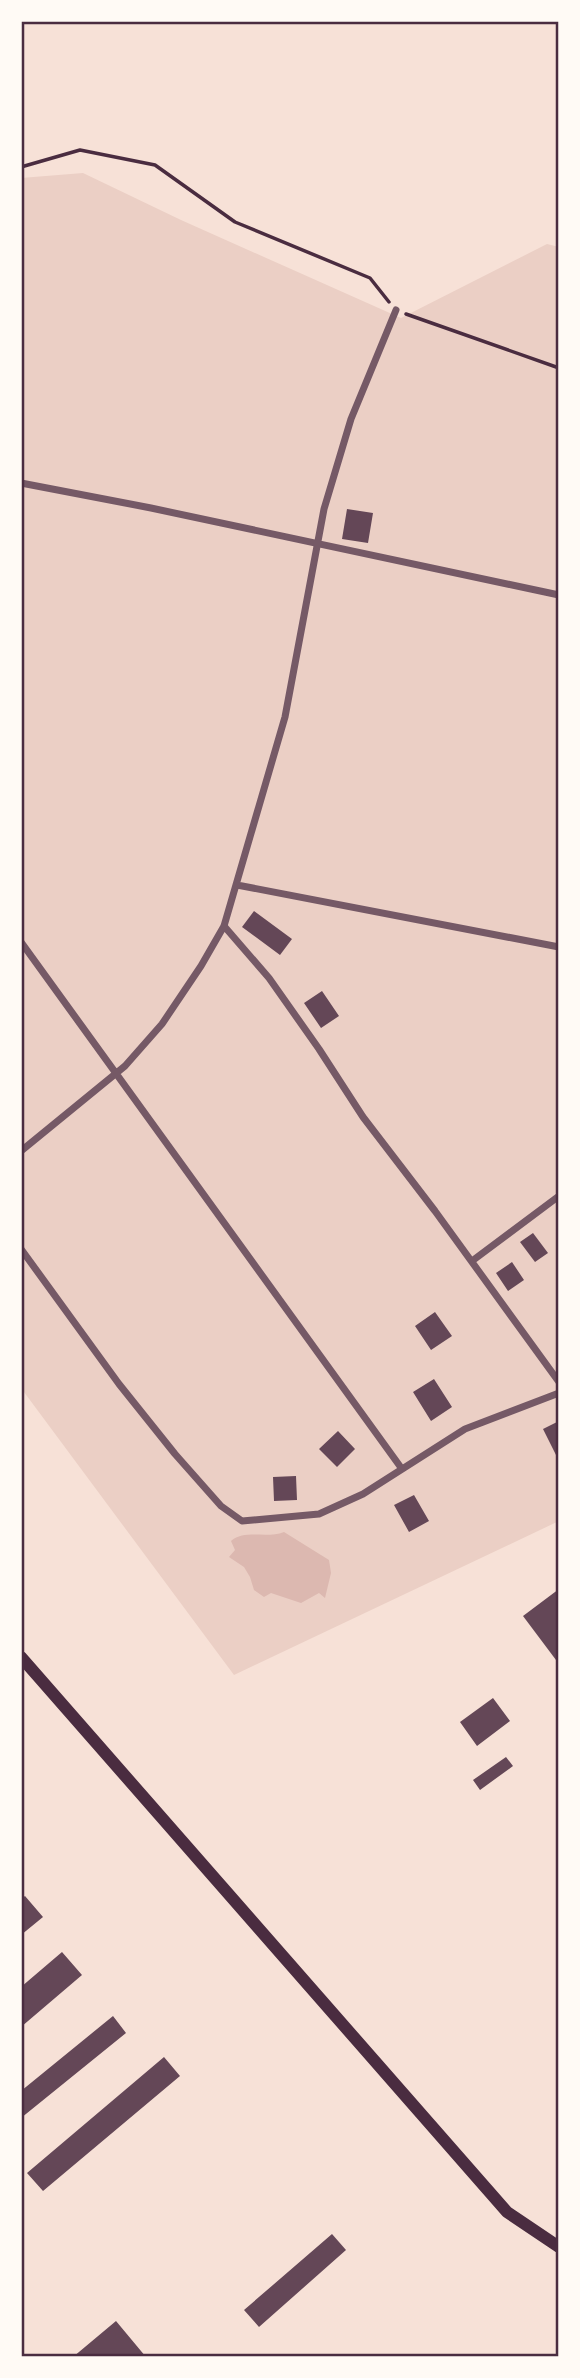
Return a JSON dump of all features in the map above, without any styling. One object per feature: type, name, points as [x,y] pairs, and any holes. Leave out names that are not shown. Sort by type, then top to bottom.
[{"type":"main road","points":[[21,1657],[507,2212],[559,2247]]},
{"type":"street","points":[[21,1151],[125,1066],[162,1024],[224,926],[285,717],[324,509],[351,419],[396,310]]},
{"type":"street","points":[[21,483],[559,595]]},
{"type":"street","points":[[237,885],[559,947]]},
{"type":"street","points":[[224,926],[269,978],[363,1117],[559,1382]]},
{"type":"street","points":[[21,942],[402,1469]]},
{"type":"street","points":[[472,1261],[559,1196]]},
{"type":"street","points":[[21,1249],[119,1384],[175,1454],[221,1506],[242,1521],[319,1514],[363,1494],[465,1429],[559,1393]]},
{"type":"path","points":[[21,167],[80,150],[155,165],[235,222],[370,278],[396,310],[559,368]]},
{"type":"shaded area","points":[[83,173],[181,220],[401,318],[547,244],[559,247],[559,1521],[234,1675],[21,1388],[21,178]]},
{"type":"shaded area","points":[[284,1532],[329,1560],[331,1573],[325,1598],[319,1593],[301,1603],[271,1593],[264,1597],[254,1590],[244,1567],[229,1557],[235,1550],[231,1541],[237,1537]]},
{"type":"building","points":[[347,509],[373,513],[368,543],[342,539]]},
{"type":"building","points":[[254,911],[292,939],[280,955],[242,927]]},
{"type":"building","points":[[322,991],[339,1016],[321,1028],[304,1003]]},
{"type":"building","points":[[533,1233],[548,1253],[535,1262],[520,1242]]},
{"type":"building","points":[[512,1262],[524,1280],[508,1291],[496,1273]]},
{"type":"building","points":[[435,1312],[452,1336],[431,1350],[415,1326]]},
{"type":"building","points":[[434,1379],[452,1407],[431,1421],[413,1392]]},
{"type":"building","points":[[559,1421],[559,1461],[543,1429]]},
{"type":"building","points":[[338,1431],[355,1449],[337,1467],[319,1449]]},
{"type":"building","points":[[296,1476],[297,1500],[274,1501],[273,1477]]},
{"type":"building","points":[[414,1495],[429,1521],[409,1532],[394,1505]]},
{"type":"building","points":[[559,1589],[559,1664],[523,1616]]},
{"type":"building","points":[[493,1698],[510,1721],[477,1746],[460,1722]]},
{"type":"building","points":[[506,1757],[513,1766],[480,1790],[473,1780]]},
{"type":"building","points":[[25,1896],[43,1917],[21,1935],[21,1899]]},
{"type":"building","points":[[62,1952],[82,1975],[21,2027],[21,1987]]},
{"type":"building","points":[[113,2016],[126,2033],[21,2118],[21,2091]]},
{"type":"building","points":[[164,2057],[180,2076],[43,2191],[27,2173]]},
{"type":"building","points":[[332,2234],[346,2250],[259,2327],[244,2310]]},
{"type":"building","points":[[116,2321],[146,2357],[73,2357]]}]
